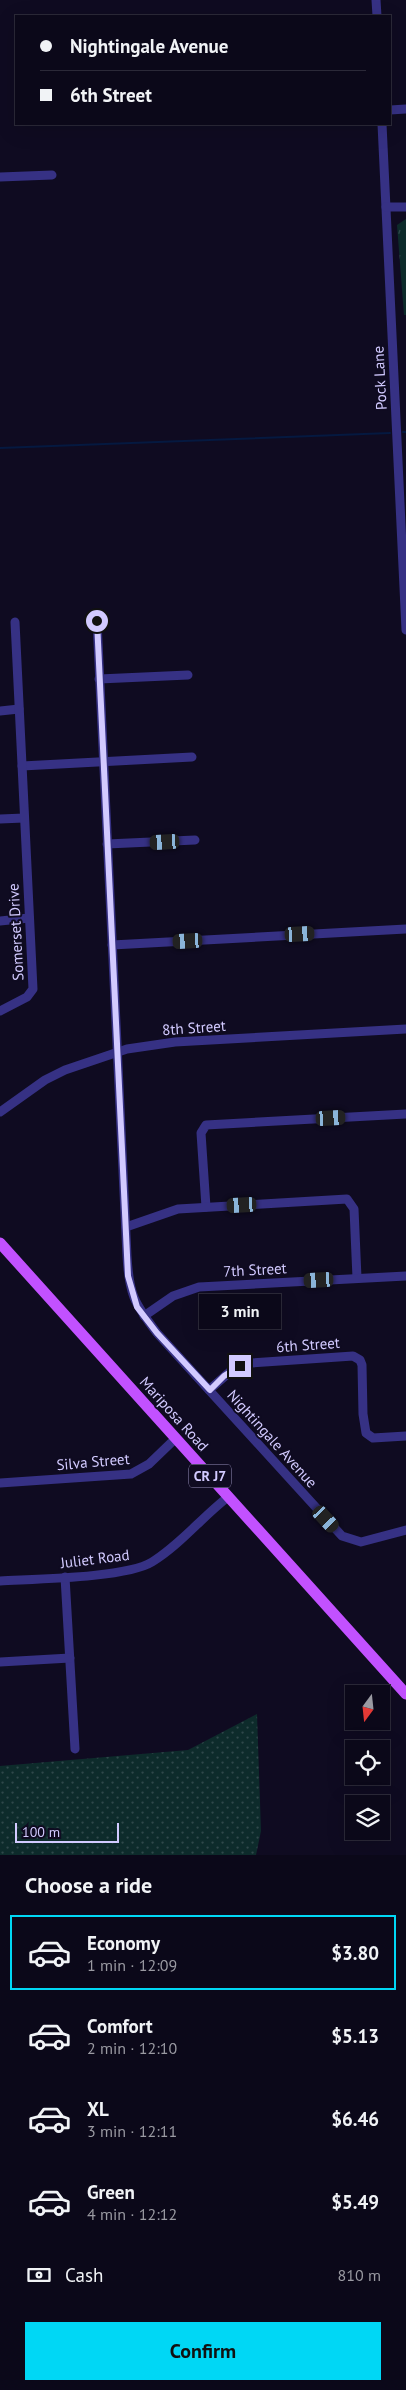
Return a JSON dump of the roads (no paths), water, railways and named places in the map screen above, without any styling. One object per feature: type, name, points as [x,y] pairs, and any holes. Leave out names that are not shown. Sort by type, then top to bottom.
[{"type":"main road","name":"Mariposa Road","points":[[0,1243],[406,1694]]},
{"type":"street","points":[[376,0],[377,15]]},
{"type":"street","points":[[391,110],[406,109]]},
{"type":"street","name":"Pock Lane","points":[[382,125],[403,522],[406,630]]},
{"type":"street","points":[[0,177],[52,175]]},
{"type":"street","points":[[386,207],[406,207]]},
{"type":"street","name":"Nightingale Avenue","points":[[97,621],[126,1227],[131,1292],[137,1307],[144,1316],[342,1536],[361,1542],[406,1530]]},
{"type":"street","name":"Somerset Drive","points":[[0,1011],[27,998],[33,989],[15,622]]},
{"type":"street","points":[[100,679],[188,675]]},
{"type":"street","points":[[0,711],[19,709]]},
{"type":"street","points":[[22,766],[192,757]]},
{"type":"street","points":[[0,819],[24,818]]},
{"type":"street","points":[[107,844],[195,840]]},
{"type":"street","points":[[0,921],[29,918]]},
{"type":"street","points":[[112,945],[406,929]]},
{"type":"street","name":"8th Street","points":[[2,1107],[45,1080],[65,1070],[127,1049],[175,1042],[406,1029]]},
{"type":"street","points":[[206,1207],[201,1137],[206,1125],[406,1114]]},
{"type":"street","points":[[126,1227],[156,1215],[178,1209],[347,1199],[354,1209],[357,1278]]},
{"type":"street","name":"7th Street","points":[[144,1316],[173,1296],[199,1287],[406,1276]]},
{"type":"street","name":"6th Street","points":[[210,1390],[232,1370],[251,1363],[353,1356],[360,1360],[362,1365],[363,1414],[366,1434],[373,1438],[406,1436]]},
{"type":"street","name":"Silva Street","points":[[0,1483],[131,1474],[149,1464],[176,1438]]},
{"type":"street","name":"Juliet Road","points":[[0,1581],[124,1571],[148,1565],[228,1496]]},
{"type":"street","points":[[65,1577],[75,1749]]},
{"type":"street","points":[[0,1662],[70,1658]]},
{"type":"waterway","points":[[0,448],[390,433]]}]
